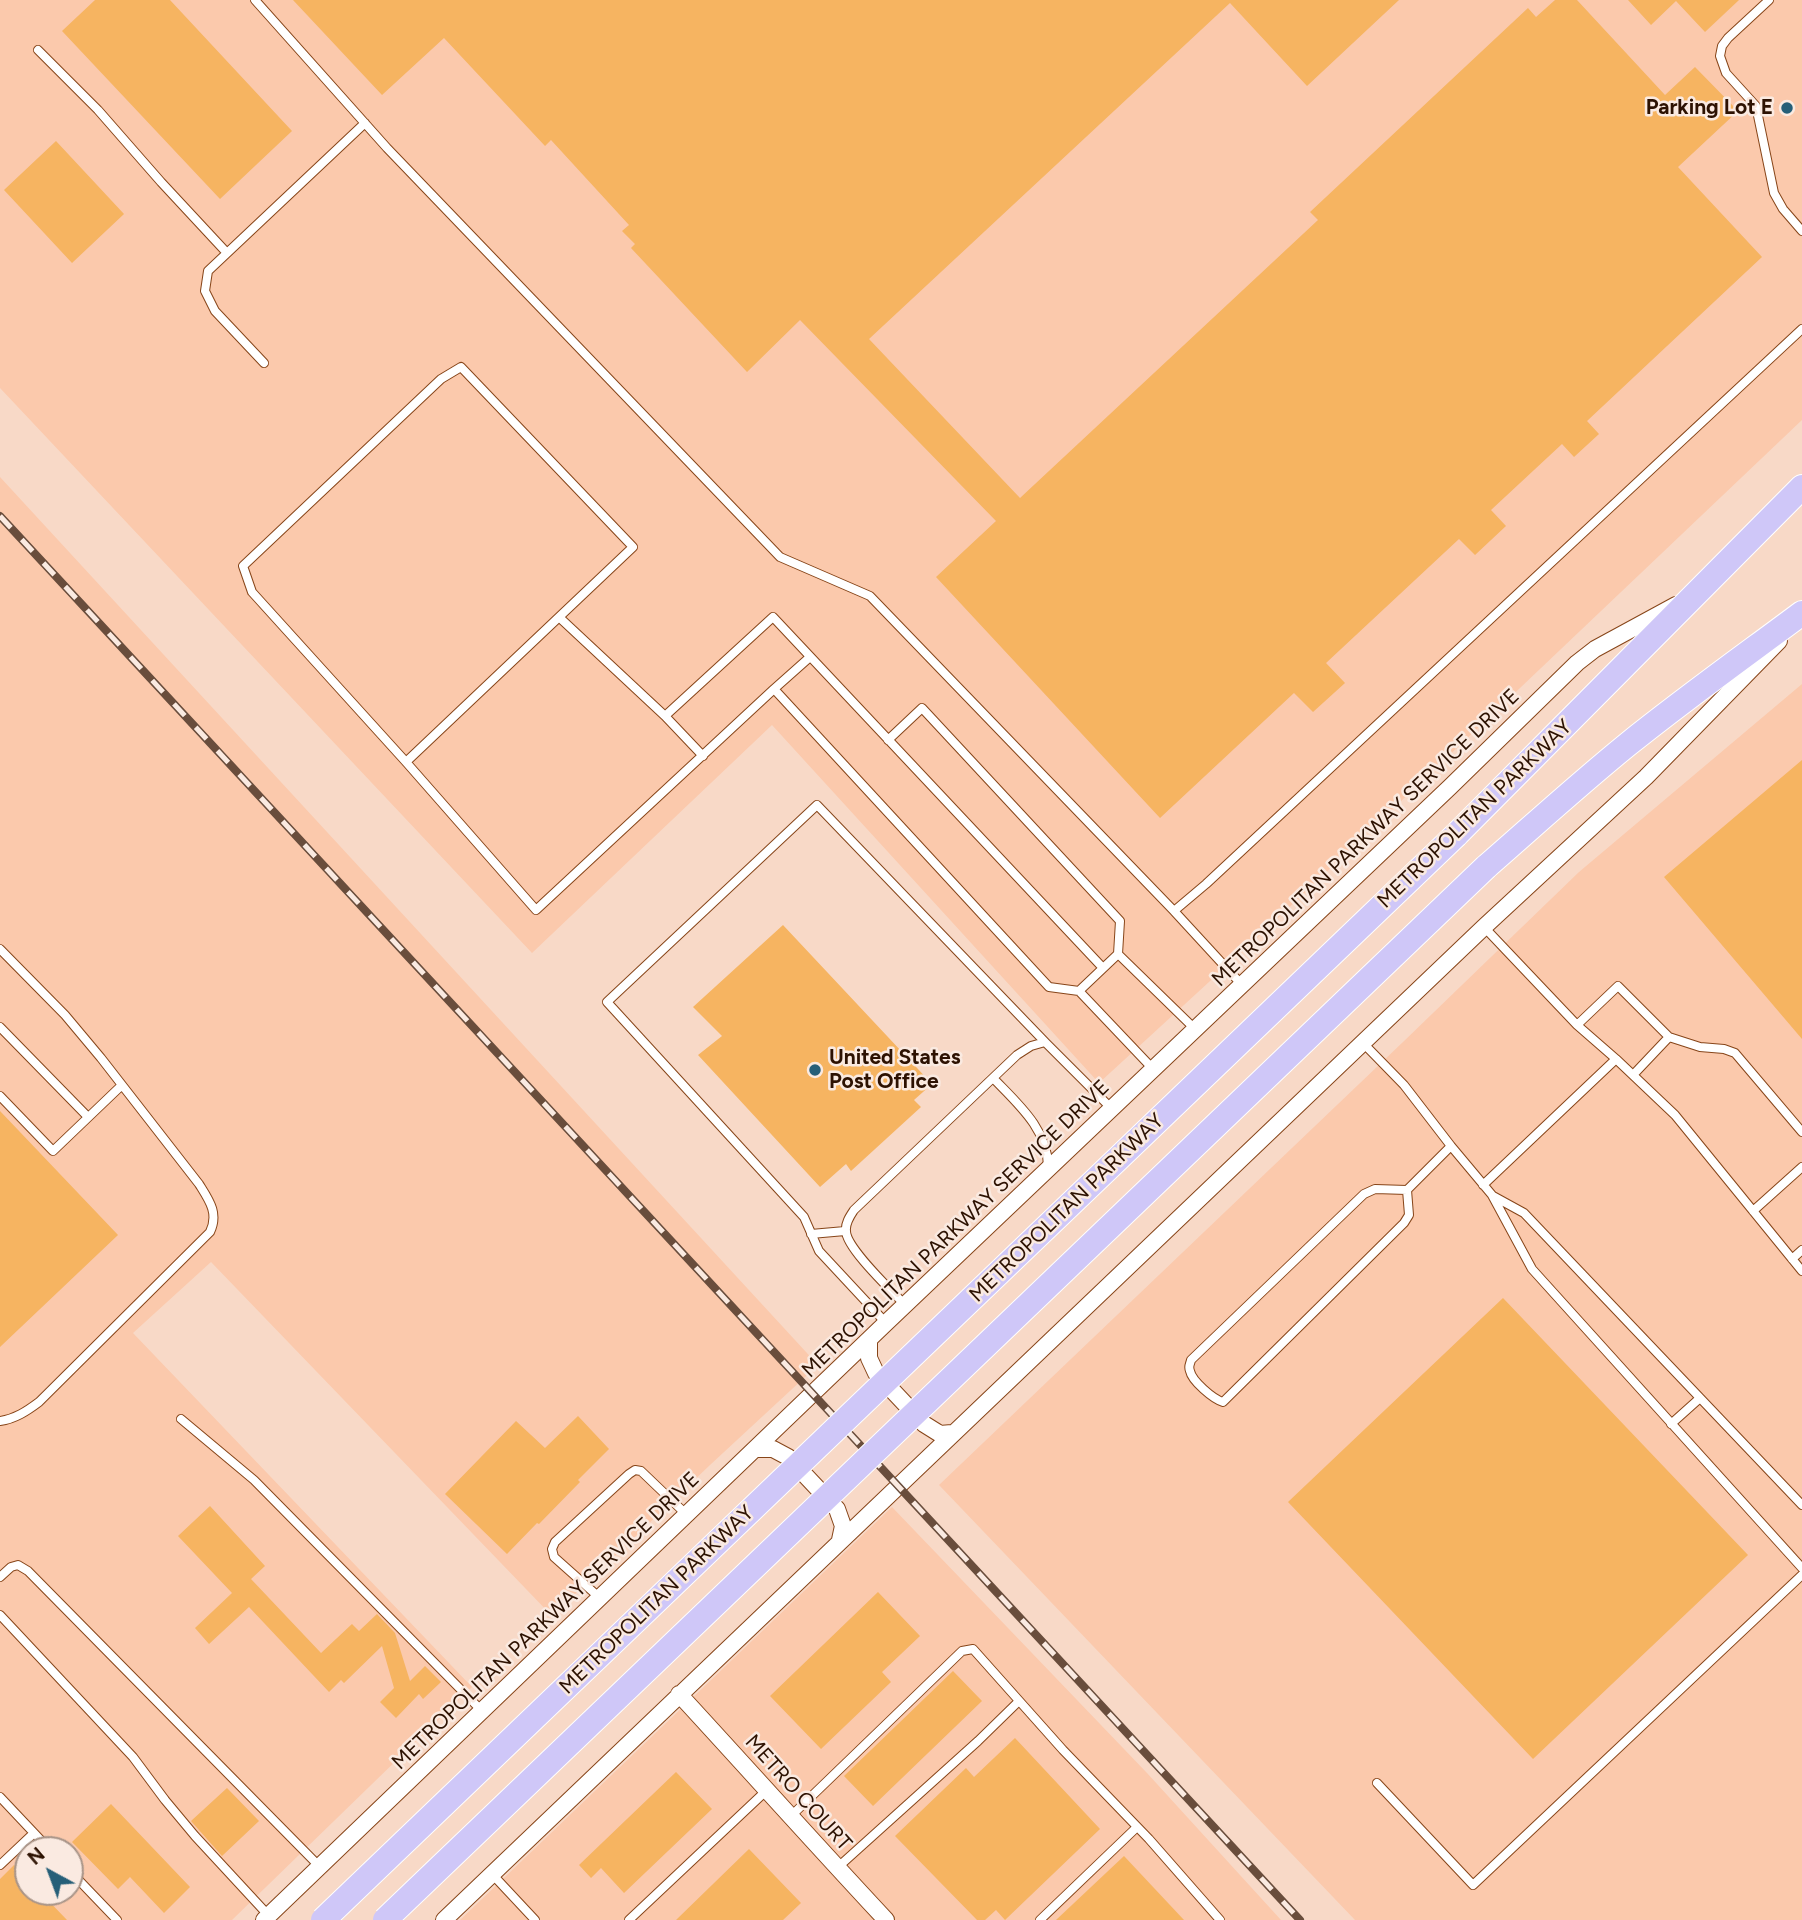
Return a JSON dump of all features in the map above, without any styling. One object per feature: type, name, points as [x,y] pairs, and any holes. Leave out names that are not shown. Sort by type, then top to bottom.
[{"type":"main road","name":"METROPOLITAN PARKWAY","points":[[323,1920],[1456,835],[1802,487]]},
{"type":"main road","name":"METROPOLITAN PARKWAY","points":[[385,1920],[1486,867],[1626,746],[1702,687],[1802,616]]},
{"type":"street","name":"METROPOLITAN PARKWAY SERVICE DRIVE","points":[[266,1918],[886,1323],[1450,788],[1577,663],[1595,649],[1695,595]]},
{"type":"street","points":[[444,1920],[952,1433],[1646,776],[1802,616]]},
{"type":"street","points":[[869,1340],[869,1358],[876,1373],[924,1424],[940,1433],[952,1433]]},
{"type":"street","points":[[755,1449],[773,1449],[788,1457],[837,1509],[843,1526],[840,1540]]},
{"type":"street","name":"METRO COURT","points":[[679,1694],[886,1920]]},
{"type":"lane","points":[[255,0],[365,123],[780,557],[870,596],[1243,986]]},
{"type":"lane","points":[[1769,0],[1728,38],[1722,46],[1720,56],[1726,73],[1756,106],[1774,193],[1783,209],[1802,231]]},
{"type":"lane","points":[[38,50],[99,110],[227,253]]},
{"type":"lane","points":[[264,363],[215,311],[205,291],[208,271],[365,123]]},
{"type":"lane","points":[[1174,911],[1802,329]]},
{"type":"lane","points":[[406,762],[633,547],[461,367],[441,379],[243,566],[252,592],[536,910],[810,657]]},
{"type":"lane","points":[[664,716],[773,617],[1103,968]]},
{"type":"lane","points":[[560,618],[703,756]]},
{"type":"lane","points":[[774,689],[1049,987],[1079,991],[1154,1070]]},
{"type":"lane","points":[[888,740],[922,708],[1120,920],[1118,954],[1079,991]]},
{"type":"lane","points":[[886,1323],[819,1251],[804,1217],[607,1002],[817,805],[1112,1110]]},
{"type":"lane","points":[[1484,927],[1577,1026],[1675,1115],[1802,1271]]},
{"type":"lane","points":[[0,949],[65,1015],[122,1085],[211,1202],[214,1214],[214,1224],[210,1232],[39,1402],[27,1411],[0,1421]]},
{"type":"lane","points":[[1118,954],[1196,1030]]},
{"type":"lane","points":[[1577,1026],[1618,986],[1669,1037],[1700,1047],[1735,1053],[1802,1132]]},
{"type":"lane","points":[[0,1027],[88,1117]]},
{"type":"lane","points":[[1633,1075],[1669,1037]]},
{"type":"lane","points":[[905,1305],[850,1245],[845,1231],[847,1220],[853,1210],[1017,1055],[1031,1046],[1045,1042]]},
{"type":"lane","points":[[1363,1043],[1404,1085],[1492,1195],[1532,1269],[1802,1568]]},
{"type":"lane","points":[[1483,1185],[1616,1059]]},
{"type":"lane","points":[[993,1078],[1022,1108],[1043,1138],[1048,1155],[1048,1171]]},
{"type":"lane","points":[[0,1096],[53,1151],[122,1085]]},
{"type":"lane","points":[[1407,1190],[1409,1215],[1404,1223],[1223,1402],[1214,1399],[1191,1375],[1191,1360],[1364,1194],[1375,1189],[1407,1190],[1451,1146]]},
{"type":"lane","points":[[1753,1212],[1802,1167]]},
{"type":"lane","points":[[1492,1195],[1524,1213],[1802,1505]]},
{"type":"lane","points":[[811,1234],[845,1231]]},
{"type":"lane","points":[[1792,1259],[1802,1250]]},
{"type":"lane","points":[[1671,1424],[1700,1398]]},
{"type":"lane","points":[[181,1419],[254,1480],[482,1711]]},
{"type":"lane","points":[[600,1598],[554,1557],[552,1549],[555,1542],[635,1470],[641,1471],[687,1515]]},
{"type":"lane","points":[[0,1577],[11,1567],[18,1565],[28,1571],[320,1867]]},
{"type":"lane","points":[[1377,1783],[1473,1885],[1802,1575]]},
{"type":"lane","points":[[0,1615],[134,1757],[165,1800],[266,1918]]},
{"type":"lane","points":[[789,1817],[962,1651],[973,1649],[1063,1751],[1137,1827],[1220,1920]]},
{"type":"lane","points":[[837,1868],[978,1741],[1018,1701]]},
{"type":"lane","points":[[629,1920],[768,1790]]},
{"type":"lane","points":[[0,1797],[37,1836]]},
{"type":"lane","points":[[1040,1920],[1137,1827]]},
{"type":"lane","points":[[0,1864],[34,1833]]},
{"type":"lane","points":[[492,1874],[536,1920]]},
{"type":"lane","points":[[84,1886],[117,1920]]},
{"type":"shaded area","points":[[0,0],[1802,0],[1802,420],[1258,937],[1099,1083],[772,725],[532,953],[0,388]]},
{"type":"shaded area","points":[[0,477],[818,1365],[552,1616],[211,1262],[133,1333],[472,1687],[232,1920],[0,1920]]},
{"type":"shaded area","points":[[1802,684],[1802,1920],[1355,1920],[939,1485],[1579,872]]},
{"type":"shaded area","points":[[892,1507],[1147,1773],[1281,1920],[460,1920]]},
{"type":"building","points":[[95,0],[170,0],[292,131],[220,199],[62,31]]},
{"type":"building","points":[[293,0],[1399,0],[1307,86],[1230,3],[869,339],[1020,498],[1318,220],[1310,212],[1528,8],[1536,17],[1555,0],[1577,0],[1665,95],[1695,67],[1738,111],[1678,167],[1762,257],[1587,421],[1599,434],[1574,457],[1562,444],[1491,510],[1506,526],[1475,555],[1459,539],[1326,663],[1345,683],[1313,712],[1294,693],[1160,818],[936,577],[996,521],[800,320],[747,372],[631,248],[635,244],[622,231],[629,225],[551,140],[545,146],[444,38],[382,95]]},
{"type":"building","points":[[1628,0],[1739,0],[1705,32],[1676,1],[1651,25]]},
{"type":"building","points":[[56,141],[124,214],[72,263],[4,190]]},
{"type":"building","points":[[1802,760],[1802,1039],[1664,877]]},
{"type":"building","name":"United States Post Office","points":[[783,925],[932,1084],[914,1100],[921,1107],[851,1171],[846,1164],[820,1187],[698,1055],[722,1036],[693,1007]]},
{"type":"building","points":[[0,1111],[118,1235],[0,1347]]},
{"type":"building","points":[[1503,1298],[1748,1555],[1533,1759],[1288,1502]]},
{"type":"building","points":[[578,1416],[609,1449],[578,1480],[580,1482],[507,1554],[445,1494],[516,1421],[545,1448]]},
{"type":"building","points":[[210,1506],[265,1566],[251,1579],[321,1653],[352,1624],[359,1631],[377,1614],[395,1633],[410,1681],[425,1666],[441,1682],[423,1699],[419,1694],[396,1718],[380,1702],[394,1688],[382,1646],[344,1683],[341,1680],[329,1692],[249,1607],[209,1644],[195,1628],[232,1593],[178,1536]]},
{"type":"building","points":[[878,1592],[920,1636],[882,1672],[891,1682],[821,1749],[770,1696]]},
{"type":"building","points":[[953,1671],[982,1701],[873,1806],[844,1776]]},
{"type":"building","points":[[1015,1738],[1100,1829],[1005,1920],[996,1910],[985,1920],[977,1920],[895,1836],[966,1768],[974,1777]]},
{"type":"building","points":[[676,1772],[712,1809],[624,1893],[601,1868],[591,1878],[579,1865]]},
{"type":"building","points":[[227,1788],[259,1821],[222,1856],[191,1821]]},
{"type":"building","points":[[111,1804],[190,1887],[164,1913],[130,1877],[118,1889],[84,1854],[84,1836],[78,1836]]},
{"type":"building","points":[[749,1849],[801,1903],[783,1920],[676,1920]]},
{"type":"building","points":[[1124,1856],[1184,1920],[1056,1920]]},
{"type":"building","points":[[14,1865],[14,1906],[54,1906],[67,1920],[0,1920],[0,1879]]},
{"type":"railway","points":[[0,516],[1300,1920]]},
{"type":"place","name":"Parking Lot E","points":[[1787,108]]},
{"type":"place","name":"United States Post Office","points":[[815,1070]]}]
